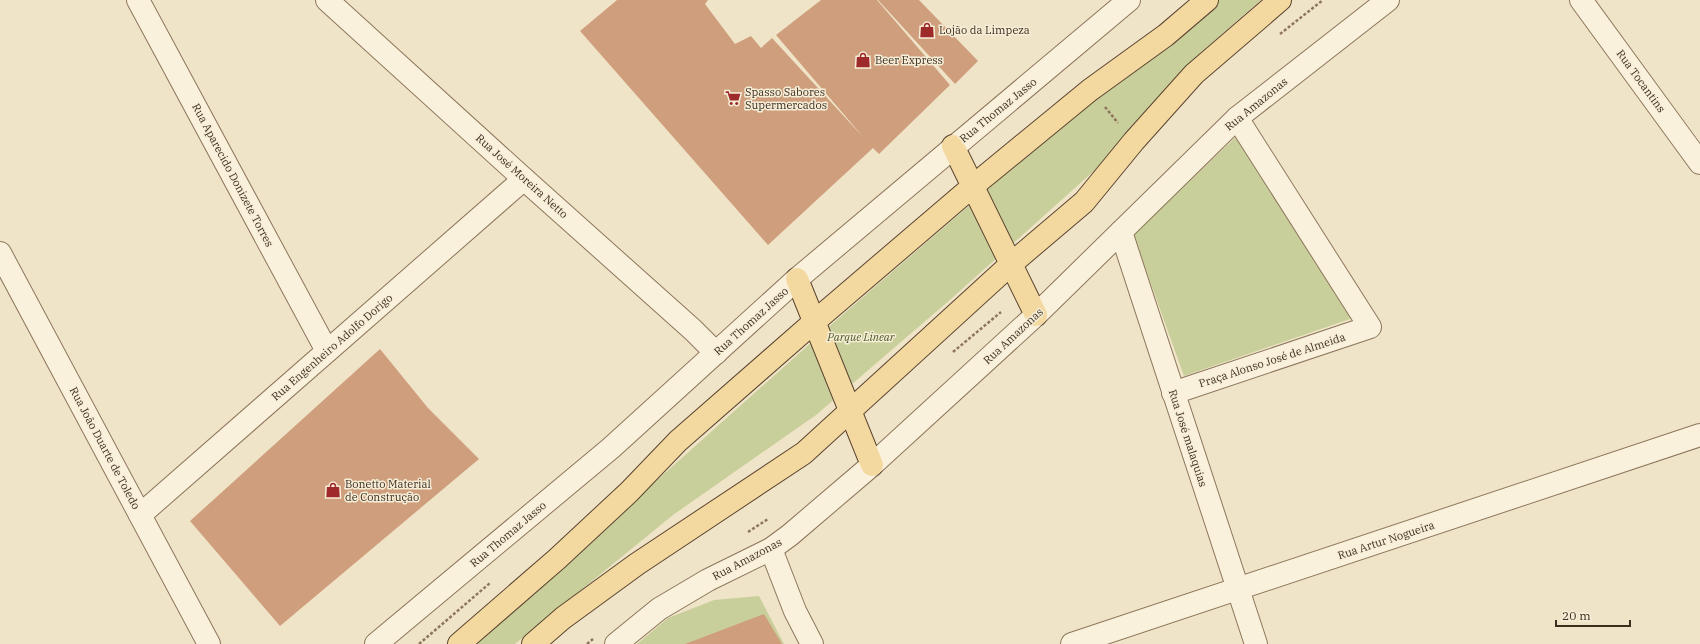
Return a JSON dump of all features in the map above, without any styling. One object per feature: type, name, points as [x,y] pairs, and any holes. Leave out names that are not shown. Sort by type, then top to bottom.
[{"type":"main road","points":[[459,644],[557,559],[629,492],[678,441],[814,322],[973,186],[1090,90],[1166,35],[1207,0]]},
{"type":"main road","points":[[533,644],[563,618],[638,564],[804,453],[1011,264],[1084,202],[1134,141],[1194,74],[1280,0]]},
{"type":"main road","points":[[953,146],[1036,315]]},
{"type":"main road","points":[[797,279],[872,465]]},
{"type":"street","name":"Rua Aparecido Donizete Torres","points":[[138,0],[327,351]]},
{"type":"street","name":"Rua José Moreira Netto","points":[[328,0],[693,330],[716,353]]},
{"type":"street","name":"Rua Thomaz Jasso","points":[[376,644],[611,448],[797,279],[953,146],[1075,47],[1129,0]]},
{"type":"street","name":"Rua Amazonas","points":[[616,644],[659,609],[708,580],[771,549],[790,536],[872,465],[1036,315],[1236,118],[1388,0]]},
{"type":"street","name":"Rua Tocantins","points":[[1581,0],[1700,163]]},
{"type":"street","name":"Praça Alonso José de Almeida","points":[[1173,393],[1370,327],[1236,118]]},
{"type":"street","name":"Rua Engenheiro Adolfo Dorigo","points":[[140,515],[524,178]]},
{"type":"street","name":"Rua José malaquias","points":[[1121,232],[1256,644]]},
{"type":"street","name":"Rua João Duarte de Toledo","points":[[0,253],[209,644]]},
{"type":"street","name":"Rua Artur Nogueira","points":[[1072,644],[1700,435]]},
{"type":"street","points":[[771,549],[794,611],[812,644]]},
{"type":"green space","name":"Parque Linear","points":[[1217,0],[1261,0],[1201,52],[1105,161],[951,299],[816,415],[673,515],[515,644],[468,644],[646,490],[833,323],[1067,121]]},
{"type":"green space","points":[[1237,136],[1353,318],[1184,376],[1133,234]]},
{"type":"green space","points":[[759,596],[784,644],[637,644],[668,618],[714,600]]},
{"type":"building","name":"Spasso Sabores Supermercados","points":[[617,0],[708,0],[705,4],[735,44],[751,36],[761,48],[772,38],[864,138],[776,35],[821,0],[877,0],[950,85],[879,154],[873,148],[768,245],[580,31]]},
{"type":"building","name":"Lojão da Limpeza","points":[[878,0],[919,0],[978,61],[955,84]]},
{"type":"building","name":"Bonetto Material de Construção","points":[[380,349],[428,408],[479,459],[280,626],[190,521]]},
{"type":"building","points":[[764,614],[782,644],[685,644]]},
{"type":"place","name":"Lojão da Limpeza","points":[[927,30]]},
{"type":"place","name":"Beer Express","points":[[863,60]]},
{"type":"place","name":"Spasso Sabores Supermercados","points":[[733,98]]},
{"type":"place","name":"Bonetto Material de Construção","points":[[333,490]]}]
